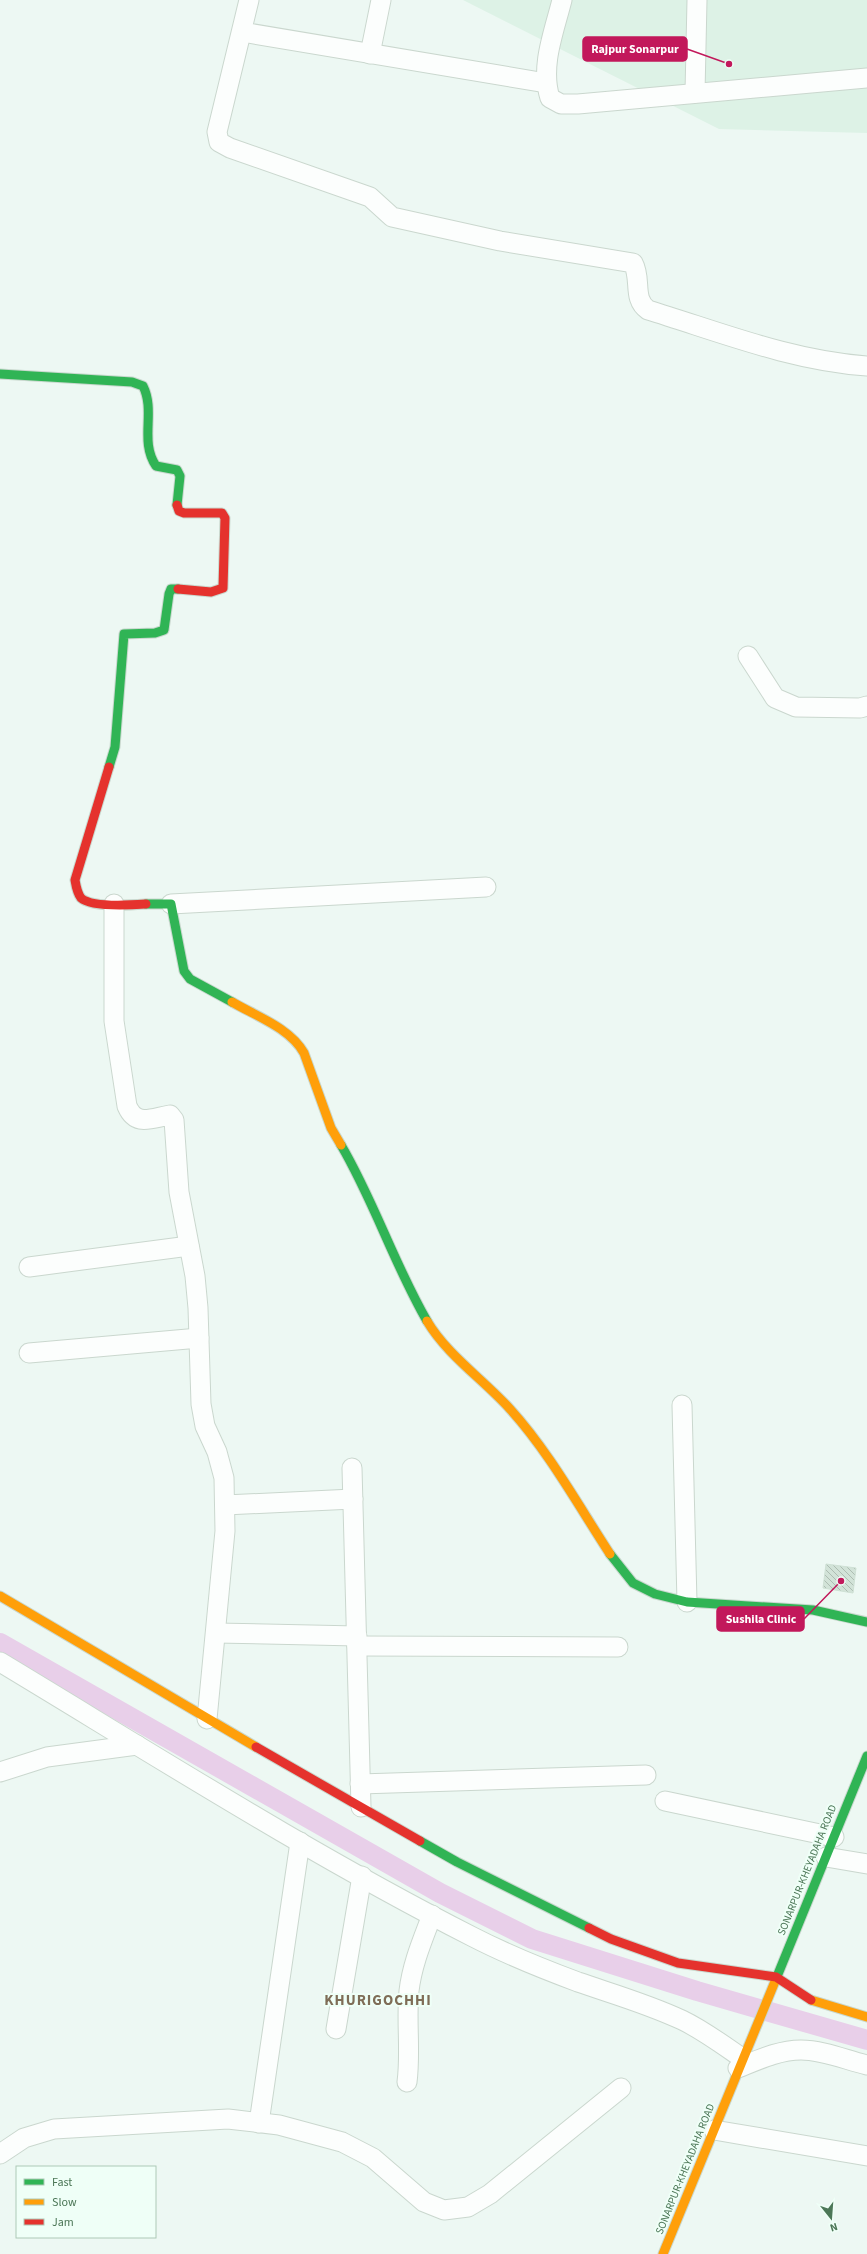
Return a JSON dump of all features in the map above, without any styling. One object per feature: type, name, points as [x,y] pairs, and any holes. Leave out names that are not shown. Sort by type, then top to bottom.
[{"type":"street","points":[[249,0],[217,132],[220,142],[230,148],[370,197],[392,217],[500,241],[633,263],[638,271],[638,297],[642,305],[648,310],[794,355],[827,362],[867,366]]},
{"type":"street","points":[[370,54],[380,0]]},
{"type":"street","points":[[562,0],[546,64],[546,84],[550,98],[561,104],[578,104],[867,78]]},
{"type":"street","points":[[695,93],[696,0]]},
{"type":"street","points":[[242,32],[546,84]]},
{"type":"street","points":[[0,374],[132,382],[143,386],[149,399],[148,453],[156,466],[177,470],[180,476],[176,504],[179,510],[185,514],[222,513],[225,518],[223,588],[211,593],[181,588],[171,588],[168,594],[167,624],[164,630],[154,634],[130,632],[124,634],[122,640],[115,747],[75,880],[77,892],[86,901],[114,904],[171,904],[486,888]]},
{"type":"street","points":[[748,656],[775,698],[796,707],[860,708],[867,706]]},
{"type":"street","points":[[114,904],[114,1021],[127,1106],[131,1115],[137,1119],[170,1115],[174,1120],[179,1192],[196,1286],[201,1404],[205,1426],[217,1452],[224,1478],[225,1531],[207,1719]]},
{"type":"street","points":[[171,904],[180,963],[190,978],[288,1033],[298,1042],[304,1053],[331,1128],[358,1174],[411,1293],[431,1327],[453,1352],[510,1409],[538,1443],[618,1566],[633,1583],[655,1594],[686,1602],[813,1610],[867,1622]]},
{"type":"street","points":[[29,1267],[188,1246]]},
{"type":"street","points":[[29,1353],[199,1338]]},
{"type":"street","points":[[682,1405],[686,1602]]},
{"type":"street","points":[[352,1468],[361,1807]]},
{"type":"street","points":[[225,1505],[353,1499]]},
{"type":"street","points":[[0,1596],[207,1719],[457,1862],[611,1939],[635,1949],[696,1966],[776,1977],[811,2000],[867,2017]]},
{"type":"street","points":[[216,1633],[357,1641],[618,1646]]},
{"type":"street","points":[[0,1662],[137,1745],[172,1768],[300,1842],[474,1938],[541,1967],[681,2019],[700,2029],[742,2058],[768,2056],[801,2050],[817,2052],[867,2065]]},
{"type":"street","points":[[0,1679],[25,1677]]},
{"type":"street","points":[[0,1772],[47,1757],[137,1745]]},
{"type":"street","name":"SONARPUR-KHEYADAHA ROAD","points":[[663,2254],[742,2058],[865,1765]]},
{"type":"street","points":[[360,1784],[646,1775]]},
{"type":"street","points":[[665,1801],[834,1837]]},
{"type":"street","points":[[259,2123],[300,1842]]},
{"type":"street","points":[[826,1857],[867,1864]]},
{"type":"street","points":[[336,2029],[362,1876]]},
{"type":"street","points":[[407,2082],[410,2064],[409,1991],[413,1970],[432,1915]]},
{"type":"street","points":[[0,2154],[24,2138],[54,2129],[228,2119],[279,2125],[342,2142],[373,2158],[424,2202],[444,2210],[468,2207],[490,2194],[620,2088]]},
{"type":"street","points":[[714,2130],[867,2156]]},
{"type":"shaded area","points":[[463,0],[867,0],[867,133],[719,129]]},
{"type":"building","points":[[826,1564],[856,1568],[853,1593],[823,1588]]},
{"type":"waterway","points":[[0,1643],[440,1893],[532,1939],[697,1991],[867,2040]]},
{"type":"traffic: fast","points":[[0,374],[132,382],[143,386],[147,396],[148,437],[151,456],[156,466],[177,470],[180,476],[177,505]]},
{"type":"traffic: fast","points":[[109,767],[115,747],[124,634],[155,633],[164,630],[169,594],[171,589],[178,589]]},
{"type":"traffic: fast","points":[[146,904],[171,904],[184,971],[190,979],[232,1002]]},
{"type":"traffic: fast","points":[[341,1145],[364,1188],[404,1277],[427,1321]]},
{"type":"traffic: fast","points":[[610,1554],[633,1583],[655,1594],[687,1602],[813,1610],[867,1622]]},
{"type":"traffic: fast","points":[[776,1979],[867,1756]]},
{"type":"traffic: fast","points":[[420,1841],[457,1862],[589,1928]]},
{"type":"traffic: slow","points":[[232,1002],[272,1023],[298,1044],[304,1053],[331,1128],[341,1145]]},
{"type":"traffic: slow","points":[[427,1321],[435,1333],[455,1356],[500,1398],[538,1443],[563,1479],[610,1554]]},
{"type":"traffic: slow","points":[[0,1596],[256,1747]]},
{"type":"traffic: slow","points":[[663,2254],[776,1979]]},
{"type":"traffic: slow","points":[[811,2000],[867,2017]]},
{"type":"traffic: jam","points":[[177,505],[179,511],[184,513],[222,513],[225,518],[223,588],[211,592],[178,589]]},
{"type":"traffic: jam","points":[[109,767],[75,880],[77,889],[81,898],[86,901],[103,905],[146,904]]},
{"type":"traffic: jam","points":[[256,1747],[420,1841]]},
{"type":"traffic: jam","points":[[589,1928],[611,1939],[678,1963],[776,1977],[811,2000]]},
{"type":"place","name":"Rajpur Sonarpur","points":[[729,64]]},
{"type":"place","name":"Sushila Clinic","points":[[841,1581]]},
{"type":"district","name":"KHURIGOCHHI","points":[[378,2000]]}]
